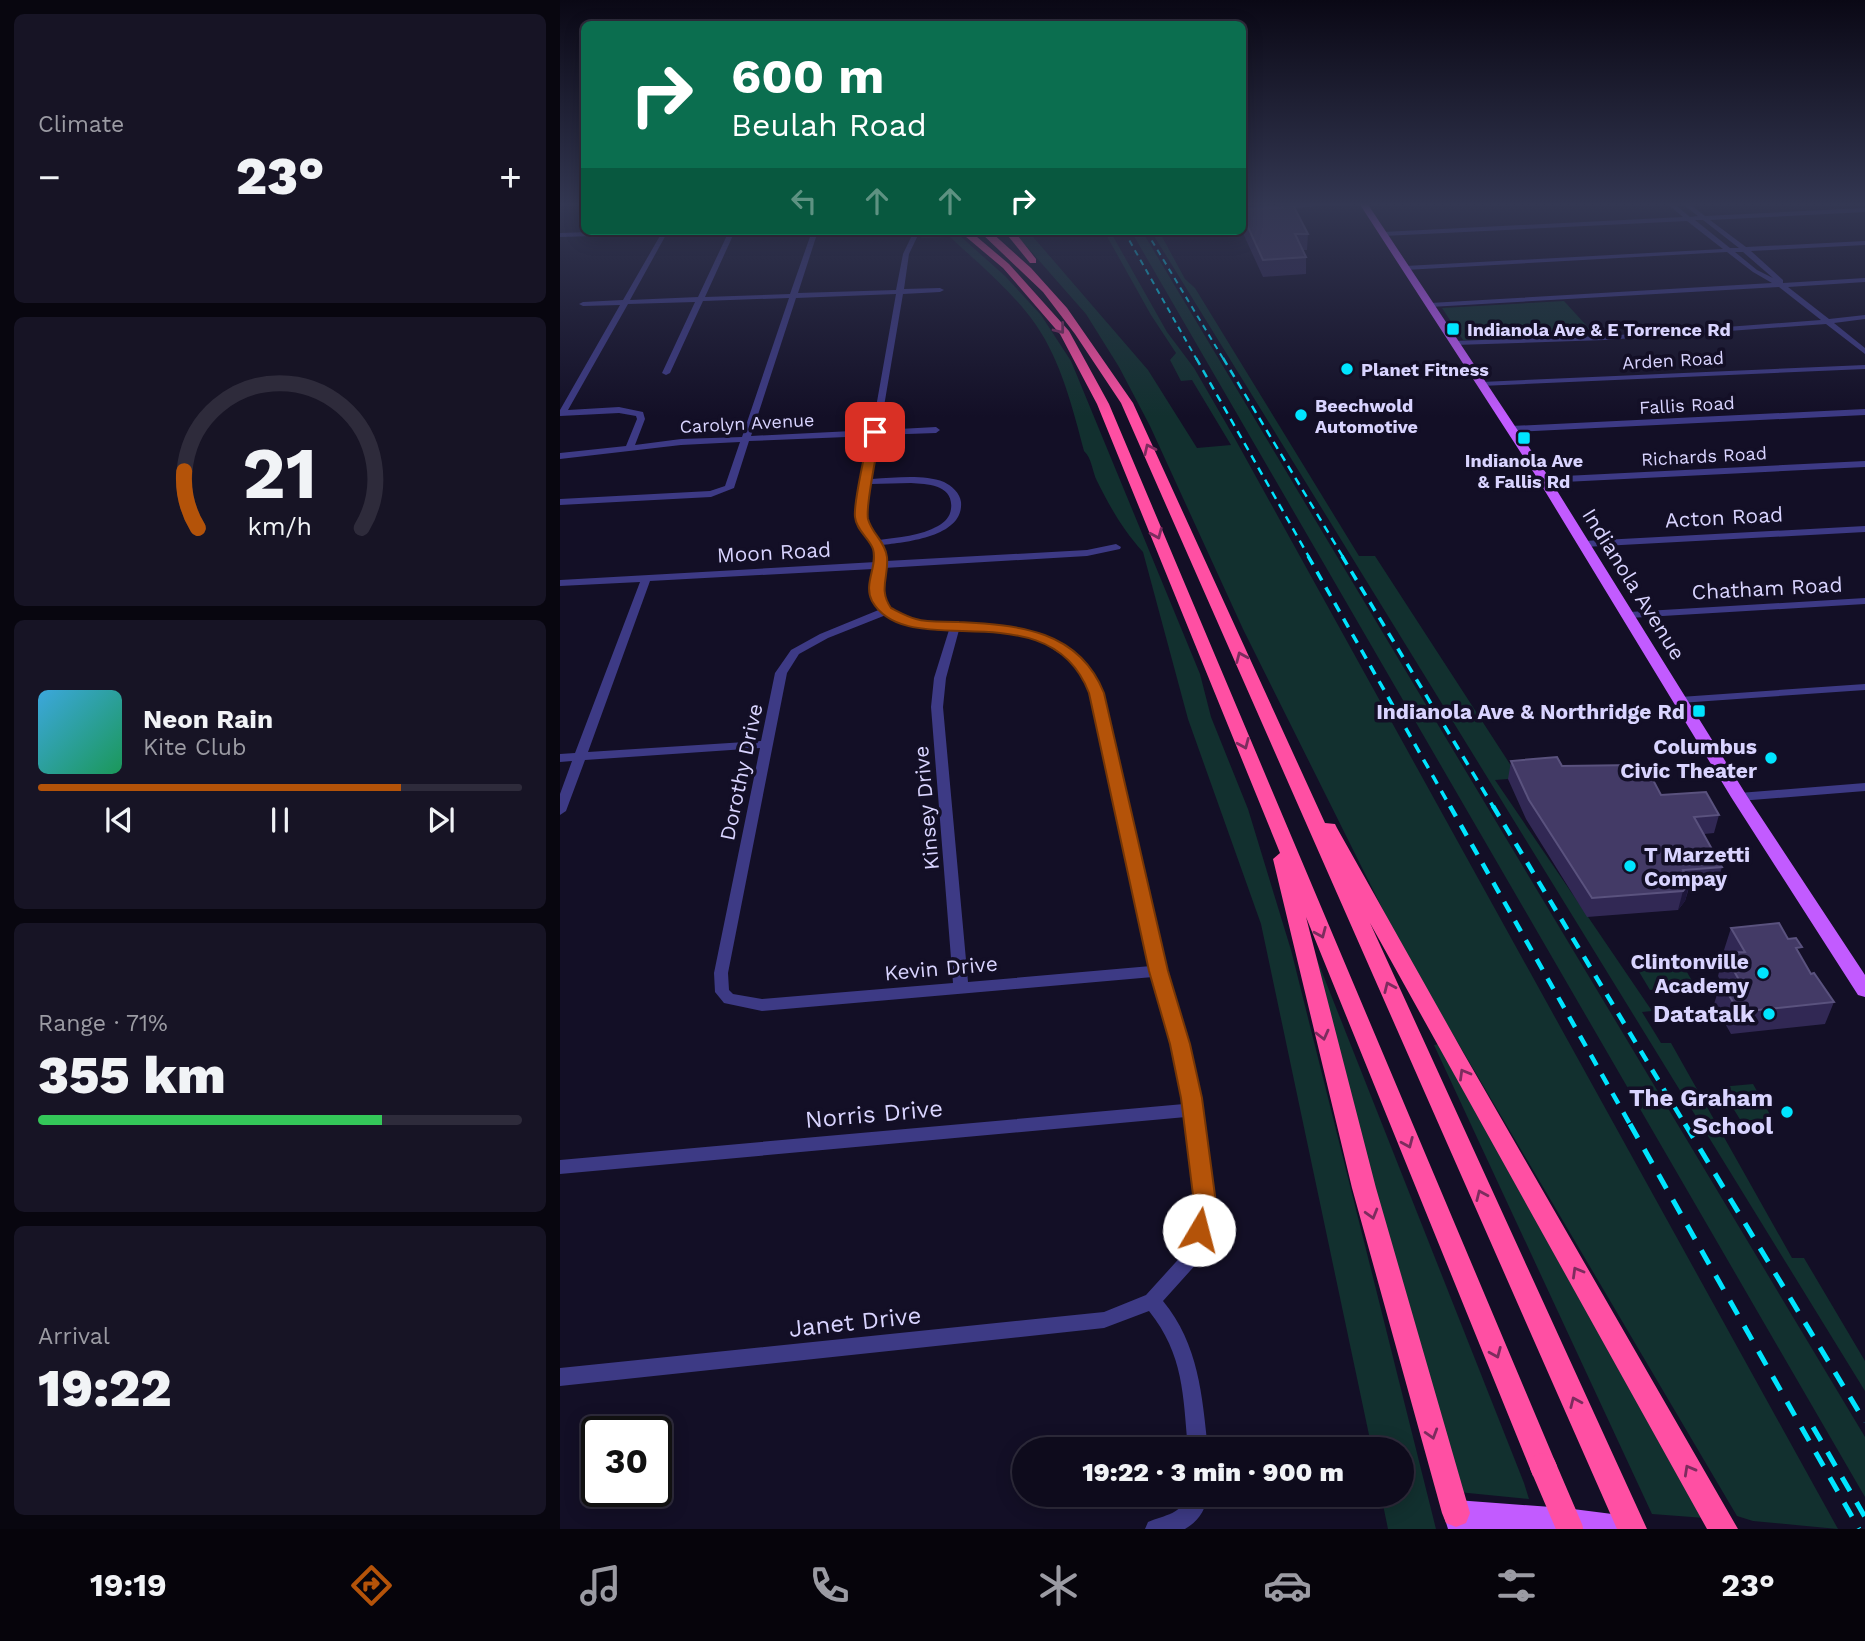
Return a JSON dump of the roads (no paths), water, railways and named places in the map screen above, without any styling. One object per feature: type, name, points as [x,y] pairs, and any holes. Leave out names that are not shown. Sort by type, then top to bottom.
[{"type":"highway","points":[[1013,274],[1065,333],[1102,404],[1570,1529]]},
{"type":"highway","points":[[1033,274],[1077,327],[1127,403],[1630,1529]]},
{"type":"highway","points":[[1045,274],[1075,315],[1077,327]]},
{"type":"highway","points":[[1289,764],[1348,860],[1456,1060],[1723,1529]]},
{"type":"highway","points":[[1268,801],[1334,1078],[1408,1353],[1459,1521]]},
{"type":"main road","name":"Indianola Avenue","points":[[1409,274],[1544,480],[1739,797],[1864,986]]},
{"type":"main road","points":[[1459,1521],[1565,1521],[1630,1529]]},
{"type":"street","points":[[561,413],[641,274]]},
{"type":"street","points":[[666,373],[712,274]]},
{"type":"street","points":[[560,502],[723,491],[732,484],[801,274]]},
{"type":"street","points":[[902,274],[861,517],[879,546],[880,565],[876,591],[878,599],[886,611],[915,624],[1008,629],[1042,638],[1071,654],[1091,680],[1097,693],[1158,971],[1180,1044],[1193,1110],[1205,1203],[1193,1256],[1152,1301],[1171,1321],[1186,1354],[1196,1437]]},
{"type":"street","points":[[1761,274],[1782,285],[1865,352]]},
{"type":"street","points":[[1775,274],[1782,285]]},
{"type":"street","points":[[1430,305],[1865,280]]},
{"type":"street","points":[[583,304],[940,290]]},
{"type":"street","points":[[1455,343],[1605,338],[1865,317]]},
{"type":"street","name":"Arden Road","points":[[1482,384],[1865,367]]},
{"type":"street","points":[[561,413],[620,410],[640,414],[641,419],[629,449]]},
{"type":"street","name":"Fallis Road","points":[[1511,429],[1865,412]]},
{"type":"street","name":"Carolyn Avenue","points":[[560,456],[681,442],[936,430]]},
{"type":"street","name":"Richards Road","points":[[1544,480],[1865,464]]},
{"type":"street","points":[[866,482],[938,484],[949,489],[955,496],[958,509],[952,523],[936,531],[876,543]]},
{"type":"street","name":"Acton Road","points":[[1584,544],[1865,529]]},
{"type":"street","name":"Moon Road","points":[[560,583],[1087,553],[1116,547]]},
{"type":"street","points":[[560,811],[646,578]]},
{"type":"street","name":"Chatham Road","points":[[1629,615],[1865,601]]},
{"type":"street","name":"Dorothy Drive","points":[[729,999],[722,992],[721,973],[781,673],[795,652],[824,636],[886,611]]},
{"type":"street","name":"Kinsey Drive","points":[[955,627],[940,678],[937,707],[961,987]]},
{"type":"street","points":[[1680,700],[1865,687]]},
{"type":"street","points":[[560,758],[767,744]]},
{"type":"street","points":[[1739,797],[1865,787]]},
{"type":"street","name":"Kevin Drive","points":[[729,999],[746,1005],[762,1005],[1158,971]]},
{"type":"street","name":"Norris Drive","points":[[560,1167],[1193,1110]]},
{"type":"street","name":"Janet Drive","points":[[560,1377],[1104,1320],[1152,1301]]},
{"type":"street","points":[[1155,1529],[1178,1524],[1190,1515],[1194,1507]]},
{"type":"railway","points":[[1149,274],[1197,360]]},
{"type":"railway","points":[[1172,274],[1224,360]]},
{"type":"railway","points":[[1196,358],[1309,557]]},
{"type":"railway","points":[[1223,358],[1343,557]]},
{"type":"railway","points":[[1308,556],[1451,808]]},
{"type":"railway","points":[[1342,556],[1494,808]]},
{"type":"railway","points":[[1450,806],[1631,1126]]},
{"type":"railway","points":[[1493,806],[1686,1126]]},
{"type":"railway","points":[[1630,1124],[1859,1529]]},
{"type":"railway","points":[[1685,1124],[1865,1422]]},
{"type":"railway","points":[[1813,1427],[1865,1517]]},
{"type":"place","name":"Indianola Ave & E Torrence Rd","points":[[1453,329]]},
{"type":"place","name":"Planet Fitness","points":[[1347,369]]},
{"type":"place","name":"Beechwold Automotive","points":[[1301,415]]},
{"type":"place","name":"Indianola Ave & Fallis Rd","points":[[1524,438]]},
{"type":"place","name":"Indianola Ave & Northridge Rd","points":[[1699,711]]},
{"type":"place","name":"Columbus Civic Theater","points":[[1771,758]]},
{"type":"place","name":"T Marzetti Compay","points":[[1630,866]]},
{"type":"place","name":"Clintonville Academy","points":[[1763,973]]},
{"type":"place","name":"Datatalk","points":[[1769,1014]]},
{"type":"place","name":"The Graham School","points":[[1787,1112]]}]
